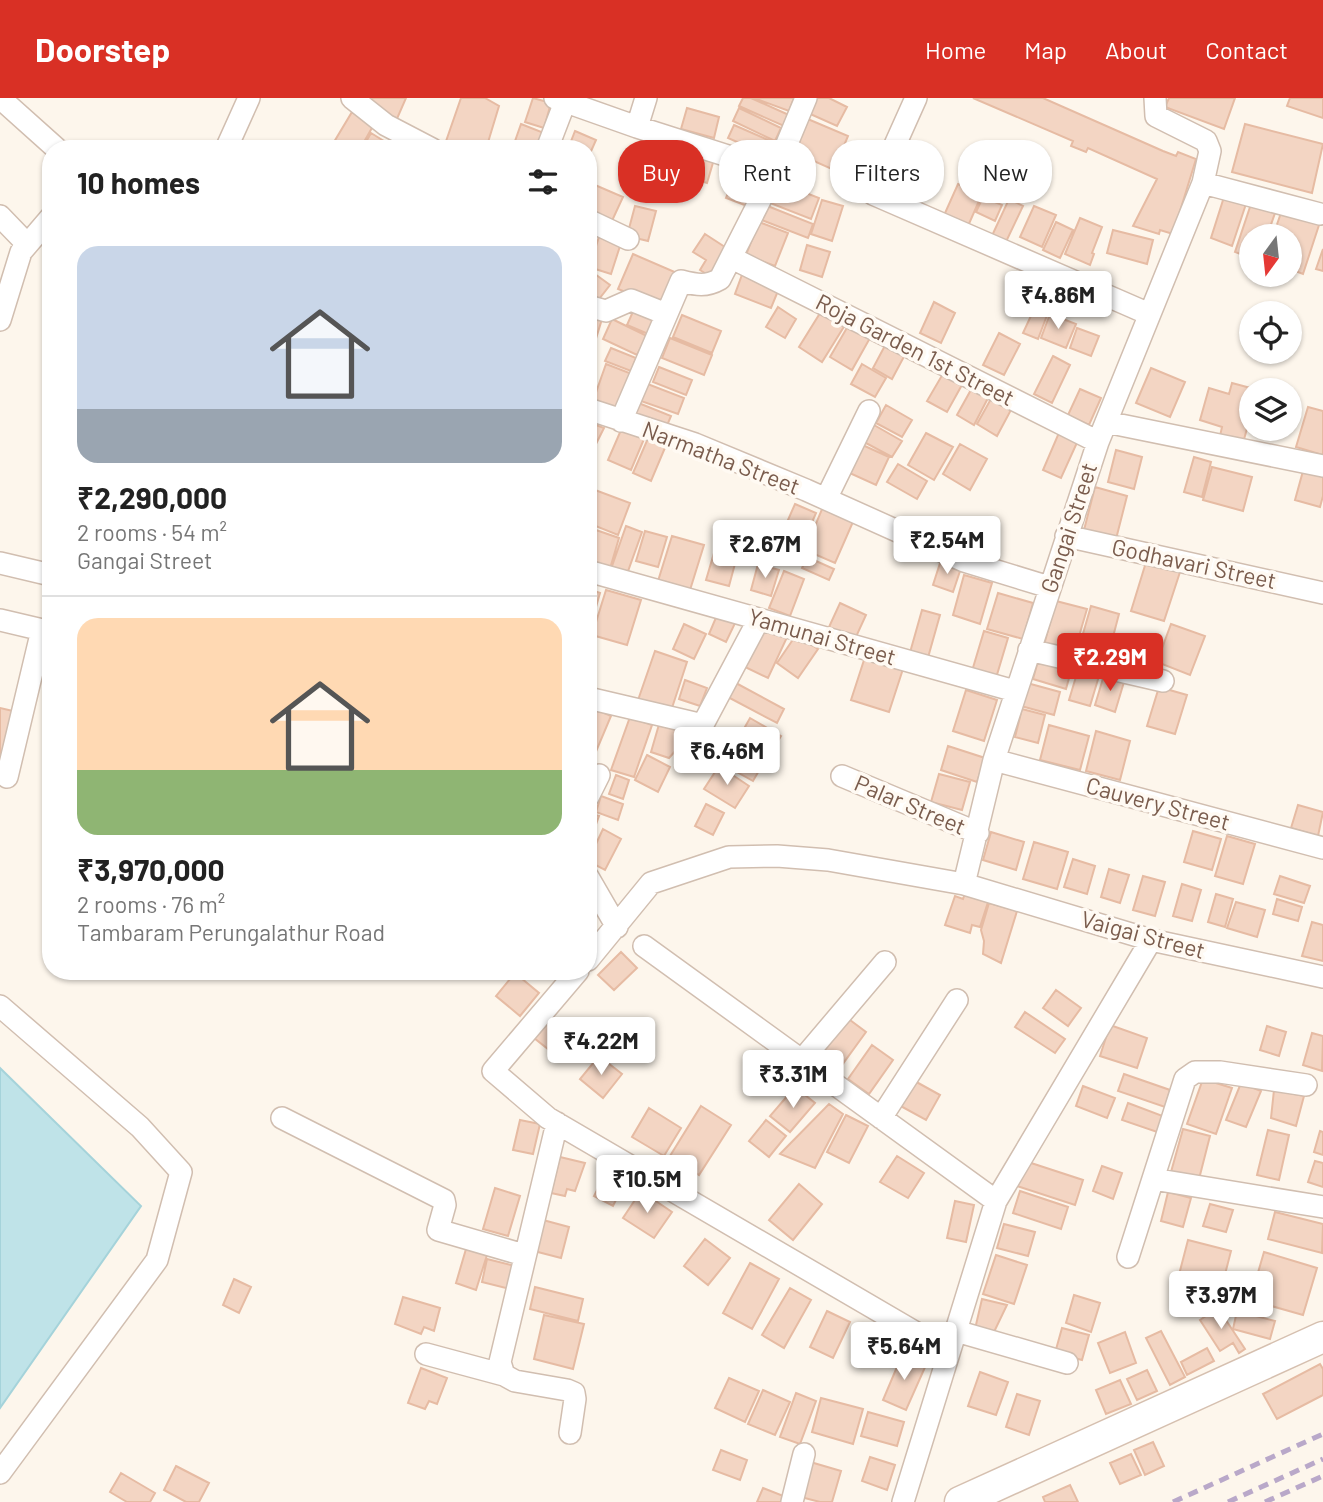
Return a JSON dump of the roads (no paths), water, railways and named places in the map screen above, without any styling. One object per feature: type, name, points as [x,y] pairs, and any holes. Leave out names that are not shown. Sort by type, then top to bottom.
[{"type":"street","points":[[0,98],[47,140]]},
{"type":"street","points":[[230,140],[249,98]]},
{"type":"street","points":[[352,98],[386,125],[415,140]]},
{"type":"street","points":[[637,127],[646,98]]},
{"type":"street","points":[[788,140],[806,98]]},
{"type":"street","points":[[916,98],[873,194],[1149,314]]},
{"type":"street","name":"Gangai Street","points":[[964,884],[994,760],[1066,536],[1102,432],[1203,183],[1210,151],[1206,141],[1156,116],[1156,98]]},
{"type":"street","points":[[549,140],[560,100],[719,153]]},
{"type":"street","points":[[1203,183],[1320,214]]},
{"type":"street","points":[[621,421],[681,281],[699,286],[710,285],[720,279],[759,203]]},
{"type":"street","points":[[0,216],[27,244]]},
{"type":"street","points":[[597,224],[628,239]]},
{"type":"street","points":[[0,320],[21,252],[42,227]]},
{"type":"street","name":"Roja Garden 1st Street","points":[[732,258],[1102,432],[1323,466]]},
{"type":"street","points":[[597,308],[606,311],[631,300],[666,314]]},
{"type":"street","name":"Narmatha Street","points":[[597,411],[695,444],[964,561],[1049,587]]},
{"type":"street","points":[[826,499],[869,411]]},
{"type":"street","name":"Godhavari Street","points":[[1066,536],[1323,593]]},
{"type":"street","points":[[0,562],[42,573]]},
{"type":"street","name":"Yamunai Street","points":[[597,574],[1015,691]]},
{"type":"street","points":[[692,745],[759,619]]},
{"type":"street","points":[[0,620],[42,630]]},
{"type":"street","points":[[7,777],[42,646]]},
{"type":"street","points":[[1029,650],[1163,681]]},
{"type":"street","points":[[597,700],[703,725]]},
{"type":"street","name":"Cauvery Street","points":[[994,760],[1323,848]]},
{"type":"street","points":[[597,779],[599,775]]},
{"type":"street","name":"Palar Street","points":[[842,776],[978,833]]},
{"type":"street","name":"Vaigai Street","points":[[597,950],[651,883],[729,857],[777,856],[828,860],[964,884],[1151,940],[1323,977]]},
{"type":"street","points":[[597,893],[617,927]]},
{"type":"street","points":[[903,1502],[996,1201],[1151,940]]},
{"type":"street","points":[[644,946],[996,1201]]},
{"type":"street","points":[[802,1060],[885,962]]},
{"type":"street","points":[[571,980],[493,1071],[557,1123],[949,1352]]},
{"type":"street","points":[[881,1118],[957,1000]]},
{"type":"street","points":[[0,1006],[139,1126],[181,1172],[157,1260],[0,1473]]},
{"type":"street","points":[[1128,1256],[1185,1079],[1195,1072],[1220,1072],[1306,1085]]},
{"type":"street","points":[[282,1118],[444,1200],[438,1230],[524,1255]]},
{"type":"street","points":[[504,1375],[500,1362],[557,1123]]},
{"type":"street","points":[[1153,1179],[1323,1208]]},
{"type":"street","points":[[956,1331],[1067,1363]]},
{"type":"street","points":[[960,1502],[1322,1336]]},
{"type":"street","points":[[426,1354],[504,1375],[515,1381],[567,1390],[575,1399],[570,1433]]},
{"type":"street","points":[[792,1502],[804,1454]]},
{"type":"water","points":[[0,1068],[141,1206],[0,1408]]},
{"type":"railway","points":[[1173,1502],[1323,1434]]},
{"type":"railway","points":[[1228,1502],[1323,1459]]},
{"type":"railway","points":[[1265,1502],[1323,1476]]}]
